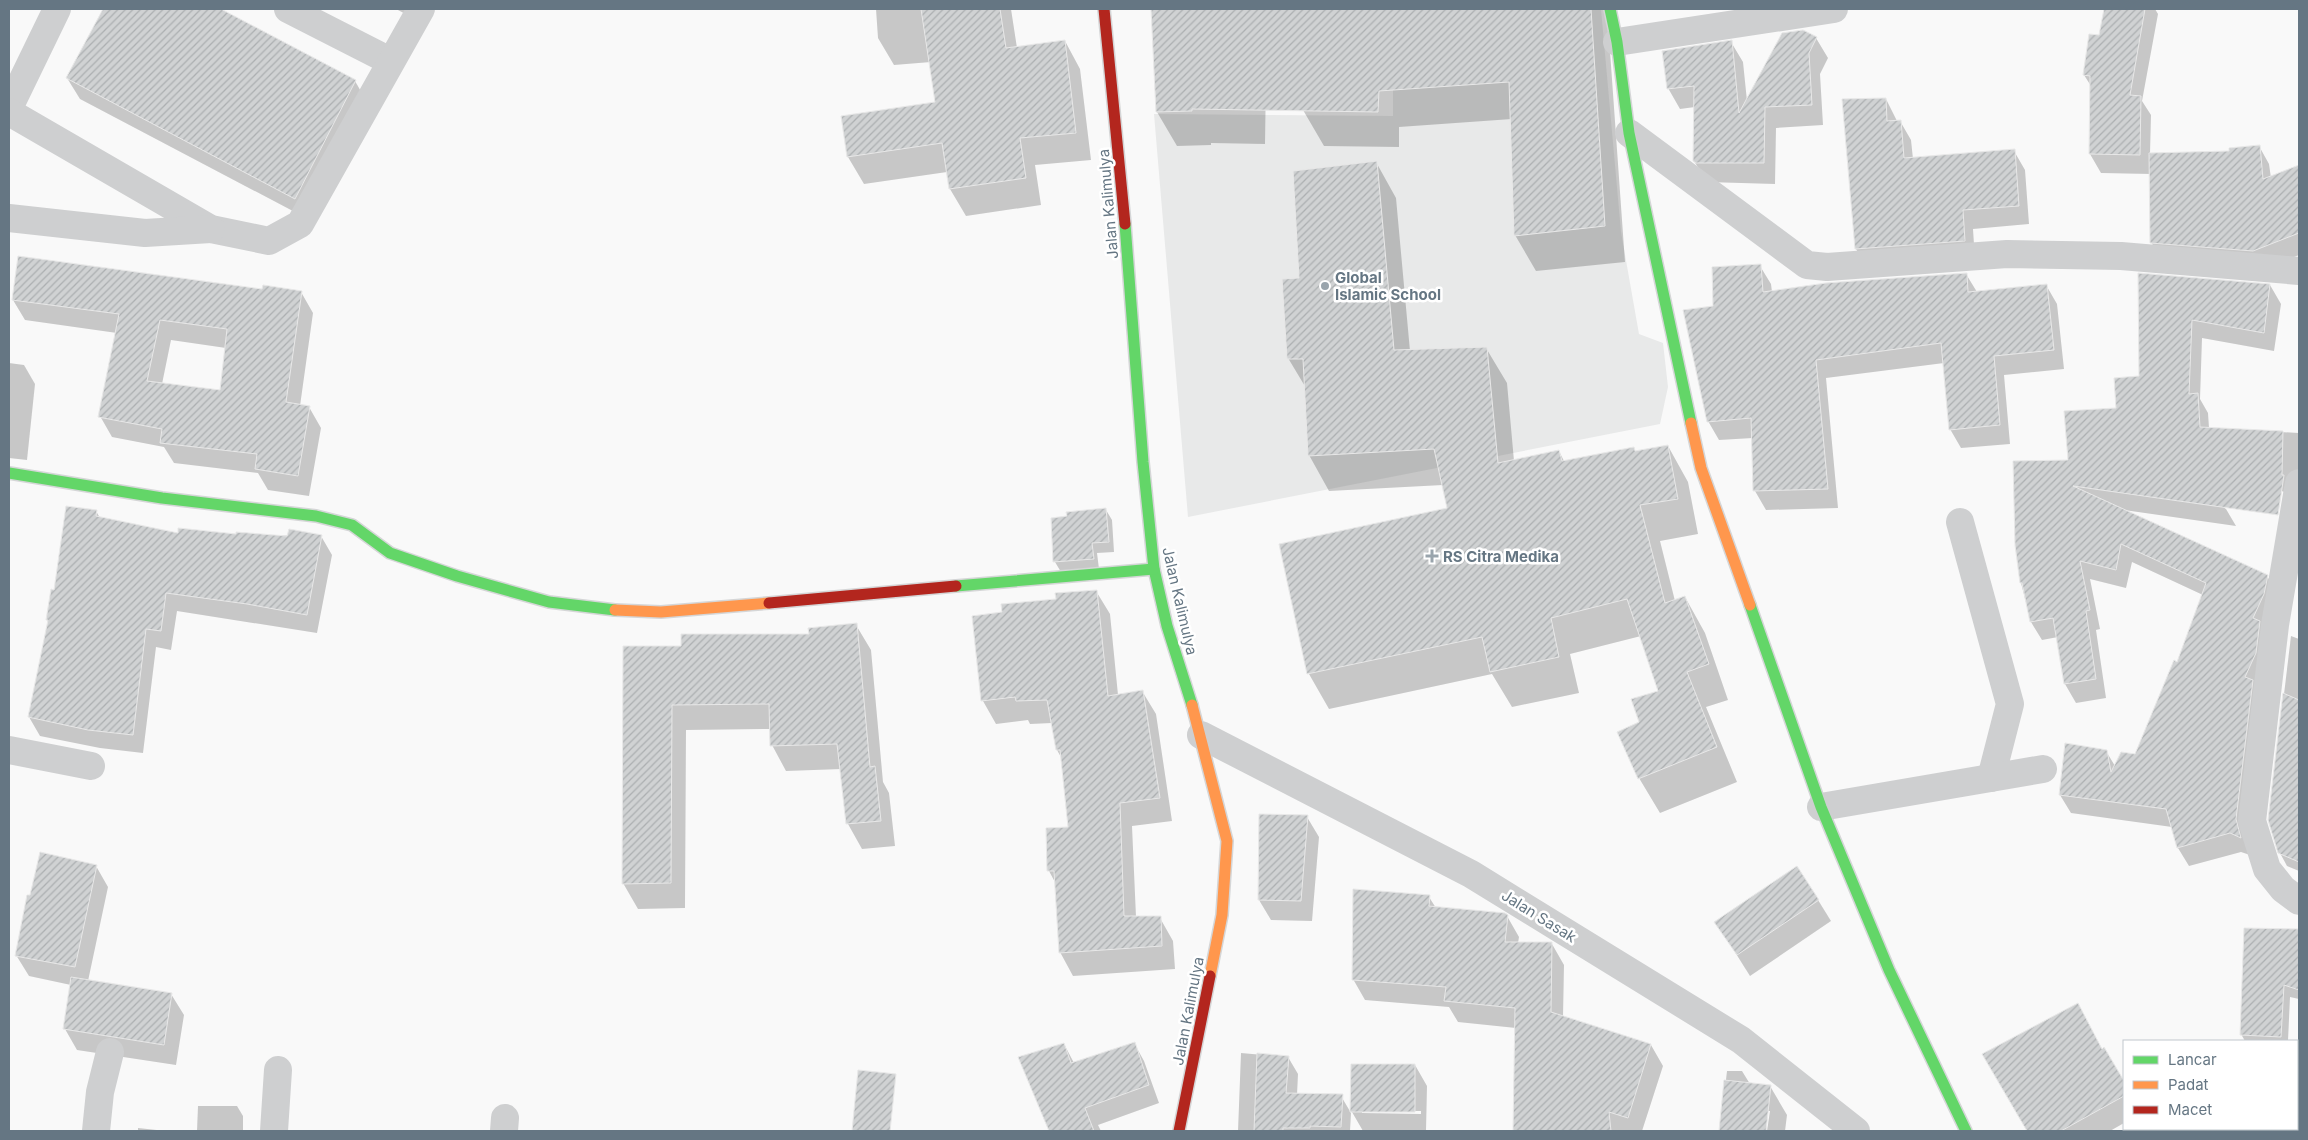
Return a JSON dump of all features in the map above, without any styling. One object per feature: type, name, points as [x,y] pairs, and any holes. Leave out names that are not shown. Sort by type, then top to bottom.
[{"type":"street","points":[[9,108],[57,9]]},
{"type":"street","points":[[288,9],[390,61]]},
{"type":"street","points":[[9,218],[145,233],[211,230],[269,241],[300,224],[390,61],[421,9]]},
{"type":"street","name":"Jalan Kalimulya","points":[[1104,9],[1122,190],[1143,462],[1154,569],[1167,626],[1201,735],[1227,842],[1222,915],[1179,1131]]},
{"type":"street","points":[[1610,9],[1617,42],[1629,133],[1701,468],[1821,807],[1889,970],[1966,1131]]},
{"type":"street","points":[[1617,42],[1834,9]]},
{"type":"street","points":[[9,112],[211,230]]},
{"type":"street","points":[[1629,133],[1807,265],[1827,267],[2007,254],[2121,256],[2299,272]]},
{"type":"street","points":[[9,474],[162,498],[316,516],[352,525],[390,553],[457,576],[549,602],[608,610],[661,612],[1154,569]]},
{"type":"street","points":[[2299,483],[2275,625],[2252,821],[2267,869],[2282,889],[2299,901]]},
{"type":"street","points":[[1960,522],[2010,704],[1991,778]]},
{"type":"street","name":"Jalan Sasak","points":[[1201,735],[1479,879],[1741,1040],[1856,1131]]},
{"type":"street","points":[[9,750],[91,766]]},
{"type":"street","points":[[1821,807],[2043,769]]},
{"type":"street","points":[[96,1131],[100,1092],[110,1052]]},
{"type":"street","points":[[274,1131],[278,1070]]},
{"type":"shaded area","name":"Global Islamic School","points":[[1393,9],[1601,9],[1621,232],[1639,334],[1663,343],[1668,387],[1660,424],[1188,517],[1154,114],[1393,116]]},
{"type":"building","points":[[103,9],[221,9],[356,80],[295,199],[66,78]]},
{"type":"building","points":[[921,9],[1000,9],[1006,48],[1065,40],[1076,133],[1020,138],[1026,178],[949,189],[942,143],[847,157],[841,116],[935,102]]},
{"type":"building","points":[[1151,9],[1591,9],[1605,226],[1514,236],[1509,82],[1379,91],[1378,112],[1192,109],[1192,111],[1156,112]]},
{"type":"building","points":[[2104,9],[2145,9],[2130,95],[2141,96],[2140,155],[2089,154],[2090,76],[2083,75],[2089,34],[2099,35]]},
{"type":"building","points":[[1803,30],[1817,37],[1809,53],[1812,105],[1765,107],[1764,163],[1696,163],[1693,161],[1694,86],[1667,89],[1662,51],[1732,40],[1739,113],[1782,33]]},
{"type":"building","points":[[1886,98],[1887,121],[1901,120],[1904,158],[2015,149],[2019,206],[1963,210],[1965,241],[1855,249],[1842,99]]},
{"type":"building","points":[[2260,145],[2263,179],[2299,165],[2299,233],[2253,251],[2150,243],[2149,153],[2229,151],[2229,148]]},
{"type":"building","points":[[1377,161],[1394,350],[1487,347],[1498,463],[1559,450],[1562,461],[1634,447],[1635,451],[1668,445],[1678,499],[1640,505],[1665,603],[1685,596],[1709,664],[1687,672],[1717,747],[1638,779],[1617,732],[1639,722],[1631,699],[1658,691],[1627,599],[1551,618],[1559,657],[1490,672],[1482,637],[1307,674],[1279,544],[1447,508],[1434,449],[1308,456],[1303,359],[1287,359],[1282,279],[1299,278],[1293,171]]},
{"type":"building","points":[[18,256],[262,289],[263,285],[302,291],[286,402],[310,406],[298,476],[255,469],[257,454],[160,443],[162,429],[98,417],[119,314],[12,300]],"holes":[[[160,320],[227,329],[220,390],[147,381]]]},
{"type":"building","points":[[1761,264],[1763,292],[1826,283],[1967,273],[1968,292],[2047,284],[2054,350],[1994,356],[2000,425],[1949,430],[1941,343],[1816,360],[1828,489],[1753,491],[1751,418],[1707,422],[1683,310],[1713,306],[1712,267]]},
{"type":"building","points":[[2138,273],[2270,284],[2264,333],[2192,320],[2189,394],[2198,393],[2200,427],[2283,431],[2282,475],[2284,475],[2278,515],[2073,486],[2268,575],[2264,594],[2253,618],[2260,621],[2256,653],[2245,677],[2253,680],[2236,819],[2241,838],[2230,833],[2177,848],[2166,809],[2059,795],[2065,743],[2107,750],[2111,772],[2121,752],[2135,754],[2174,660],[2177,662],[2206,583],[2121,544],[2116,570],[2080,561],[2090,610],[2086,611],[2096,679],[2064,684],[2053,618],[2030,622],[2022,583],[2020,583],[2015,545],[2013,461],[2068,460],[2064,411],[2116,408],[2114,378],[2139,376]]},
{"type":"building","points":[[66,506],[97,510],[96,516],[178,533],[178,528],[236,534],[236,532],[287,536],[289,529],[322,535],[307,615],[247,604],[166,593],[161,631],[146,629],[133,735],[88,730],[28,717],[48,620],[46,620],[51,589],[54,590]]},
{"type":"building","points":[[1106,508],[1109,542],[1092,543],[1094,559],[1053,562],[1051,518],[1067,516],[1066,512]]},
{"type":"building","points":[[1097,590],[1108,696],[1143,690],[1160,798],[1120,803],[1124,916],[1161,916],[1162,946],[1059,953],[1054,871],[1047,871],[1046,828],[1068,827],[1060,750],[1056,750],[1047,700],[1016,701],[1015,697],[981,701],[972,616],[1002,612],[1001,604],[1056,599],[1055,593]]},
{"type":"building","points":[[857,623],[870,767],[875,766],[881,821],[846,824],[837,744],[770,746],[769,704],[672,705],[671,883],[622,884],[623,646],[681,646],[681,634],[809,634],[808,628]]},
{"type":"building","points":[[2283,693],[2299,700],[2299,862],[2278,853],[2268,820]]},
{"type":"building","points":[[1259,814],[1308,815],[1301,901],[1258,900]]},
{"type":"building","points":[[40,852],[97,865],[75,967],[15,956],[27,895],[30,895]]},
{"type":"building","points":[[1797,866],[1819,900],[1737,955],[1714,922]]},
{"type":"building","points":[[1353,889],[1430,895],[1429,906],[1505,913],[1508,915],[1505,942],[1552,942],[1551,1012],[1651,1044],[1628,1118],[1609,1112],[1611,1131],[1513,1131],[1515,1008],[1444,1001],[1446,987],[1352,980]]},
{"type":"building","points":[[2244,928],[2299,929],[2299,990],[2284,985],[2281,1037],[2240,1035]]},
{"type":"building","points":[[71,977],[172,993],[164,1045],[63,1029]]},
{"type":"building","points":[[2078,1003],[2102,1049],[2104,1047],[2123,1079],[2123,1097],[2061,1131],[2027,1131],[1982,1054]]},
{"type":"building","points":[[1135,1042],[1149,1085],[1085,1108],[1094,1131],[1049,1131],[1018,1057],[1064,1043],[1071,1063]]},
{"type":"building","points":[[1257,1053],[1289,1056],[1286,1093],[1343,1094],[1341,1127],[1310,1126],[1310,1128],[1283,1128],[1283,1131],[1254,1131]]},
{"type":"building","points":[[1351,1064],[1415,1064],[1415,1112],[1350,1112]]},
{"type":"building","points":[[858,1070],[896,1074],[890,1131],[852,1131]]},
{"type":"building","points":[[1724,1080],[1771,1085],[1766,1131],[1719,1131]]},
{"type":"traffic: fast","points":[[1610,9],[1617,42],[1629,133],[1691,423]]},
{"type":"traffic: fast","points":[[1125,224],[1143,462],[1154,569],[1167,626],[1192,705]]},
{"type":"traffic: fast","points":[[9,473],[162,498],[316,516],[352,525],[390,553],[457,576],[549,602],[615,610]]},
{"type":"traffic: fast","points":[[956,586],[1154,569]]},
{"type":"traffic: fast","points":[[1750,605],[1821,807],[1889,970],[1966,1131]]},
{"type":"traffic: slow","points":[[1691,423],[1701,468],[1750,605]]},
{"type":"traffic: slow","points":[[615,610],[661,612],[769,603]]},
{"type":"traffic: slow","points":[[1192,705],[1227,841],[1222,915],[1210,976]]},
{"type":"traffic: jam","points":[[1104,9],[1125,224]]},
{"type":"traffic: jam","points":[[769,603],[956,586]]},
{"type":"traffic: jam","points":[[1179,1131],[1210,976]]},
{"type":"place","name":"Global Islamic School","points":[[1325,286]]},
{"type":"place","name":"RS Citra Medika","points":[[1432,556]]}]
